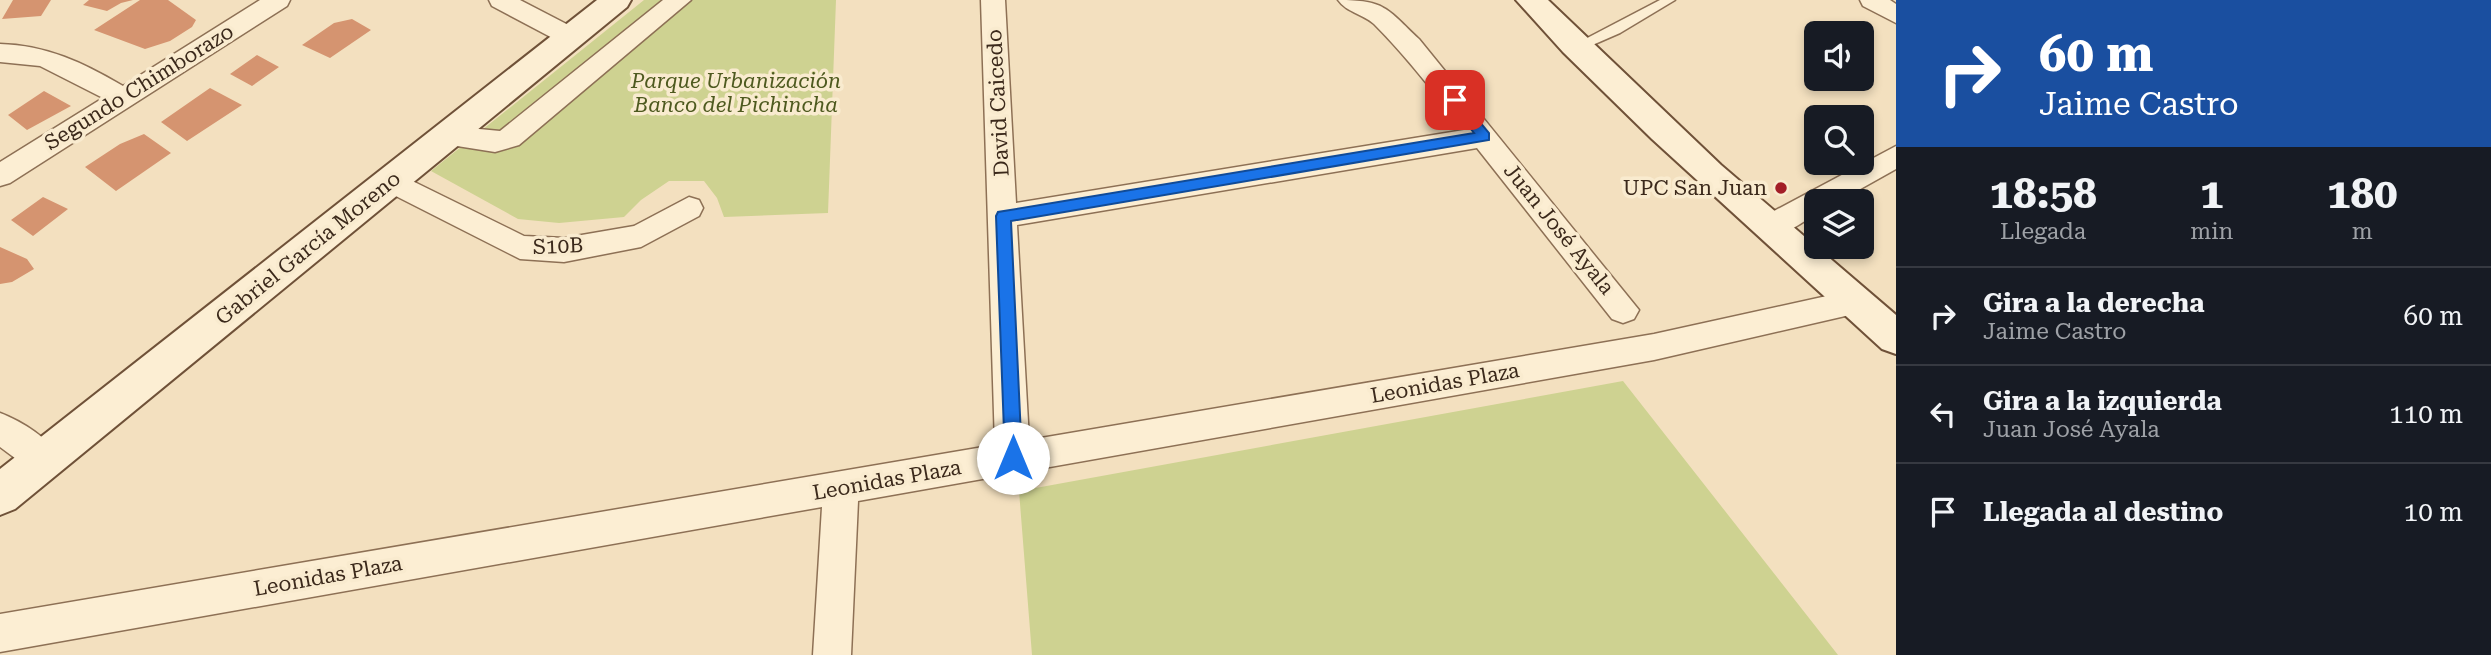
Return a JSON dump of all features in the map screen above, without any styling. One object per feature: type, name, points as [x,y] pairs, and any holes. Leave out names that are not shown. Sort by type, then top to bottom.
[{"type":"street","name":"Segundo Chimborazo","points":[[0,176],[278,0]]},
{"type":"street","points":[[501,0],[569,36]]},
{"type":"street","name":"Gabriel García Moreno","points":[[0,495],[616,0]]},
{"type":"street","points":[[448,136],[495,142],[509,138],[679,0]]},
{"type":"street","name":"David Caicedo","points":[[993,0],[1013,458]]},
{"type":"street","name":"Juan José Ayala","points":[[1350,0],[1379,15],[1410,45],[1623,310]]},
{"type":"street","points":[[1531,0],[1576,47],[1769,227],[1896,338]]},
{"type":"street","points":[[1872,0],[1896,15]]},
{"type":"street","points":[[0,54],[19,52],[67,64],[121,97]]},
{"type":"street","points":[[1003,216],[1484,137]]},
{"type":"street","points":[[1769,227],[1896,156]]},
{"type":"street","name":"S10B","points":[[392,182],[520,247],[564,250],[641,236],[689,208]]},
{"type":"street","name":"Leonidas Plaza","points":[[0,633],[1654,347],[1854,302]]},
{"type":"street","points":[[0,428],[43,459]]},
{"type":"street","points":[[832,655],[841,488]]},
{"type":"lane","points":[[1576,47],[1616,30],[1669,0]]},
{"type":"green space","name":"Parque Urbanización Banco del Pichincha","points":[[644,0],[836,0],[828,213],[724,217],[717,198],[704,181],[669,181],[641,200],[624,217],[559,223],[518,219],[431,171]]},
{"type":"green space","points":[[1623,381],[1838,655],[1032,655],[1019,491]]},
{"type":"building","points":[[13,0],[51,0],[41,16],[2,19]]},
{"type":"building","points":[[89,0],[133,0],[107,11],[83,5]]},
{"type":"building","points":[[140,0],[168,0],[196,20],[192,27],[170,41],[145,49],[94,30]]},
{"type":"building","points":[[352,19],[371,30],[330,58],[302,45],[334,23]]},
{"type":"building","points":[[257,55],[279,67],[252,86],[230,74]]},
{"type":"building","points":[[210,88],[242,105],[187,141],[161,122]]},
{"type":"building","points":[[44,91],[71,106],[27,130],[8,115]]},
{"type":"building","points":[[144,134],[171,153],[116,191],[85,167],[120,144]]},
{"type":"building","points":[[43,197],[68,209],[33,236],[11,220]]},
{"type":"building","points":[[0,247],[27,259],[34,269],[12,282],[0,284]]},
{"type":"place","name":"UPC San Juan","points":[[1781,188]]},
{"type":"route","points":[[1013,458],[1003,216],[1484,137],[1455,100]]}]
